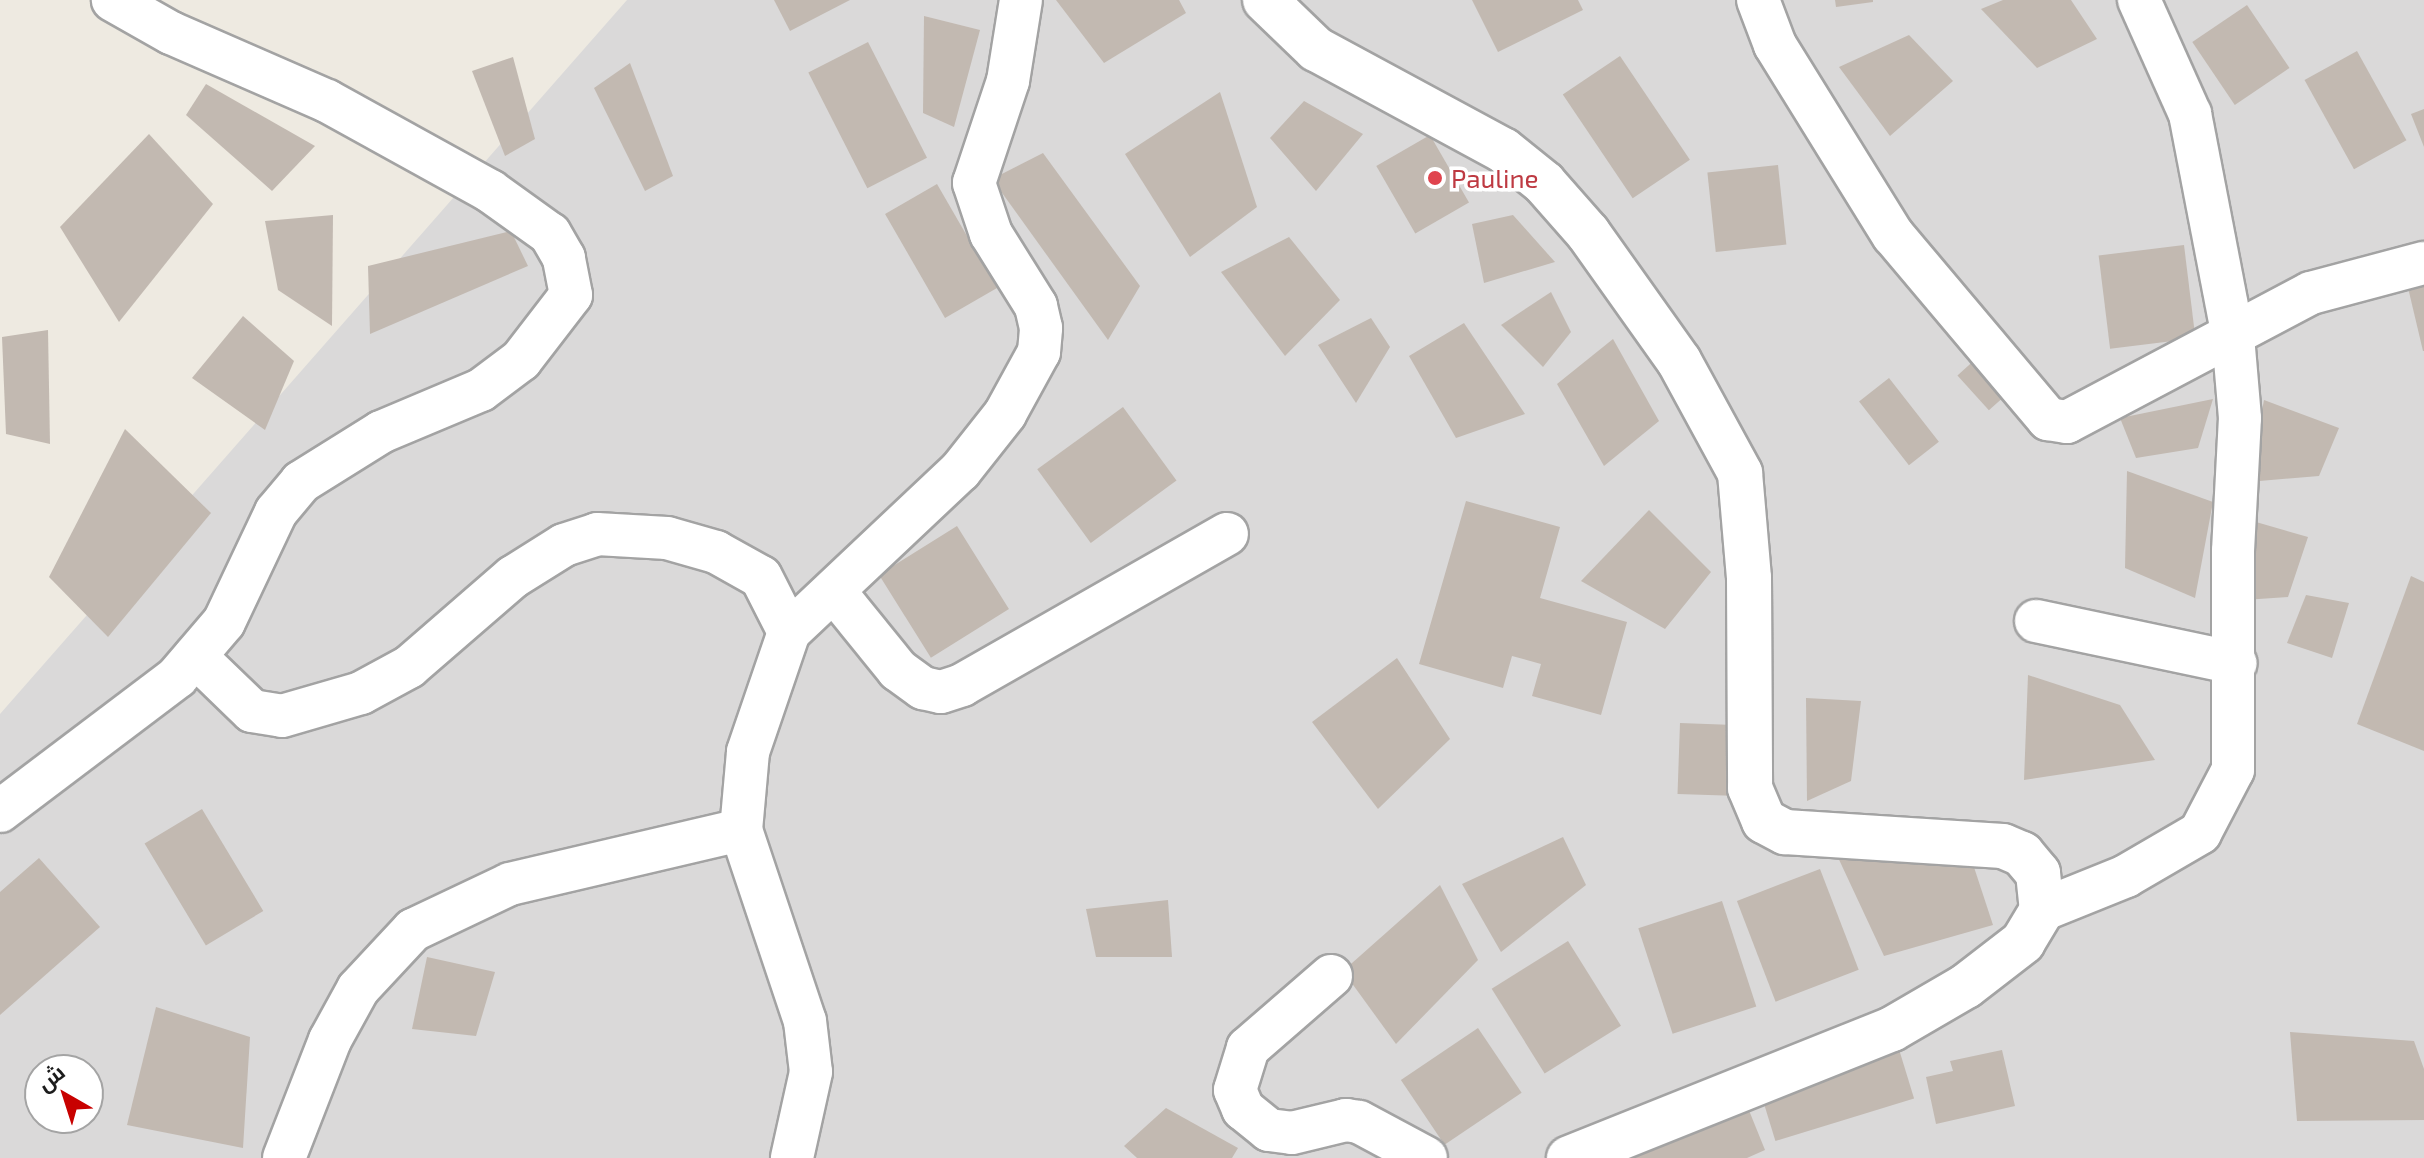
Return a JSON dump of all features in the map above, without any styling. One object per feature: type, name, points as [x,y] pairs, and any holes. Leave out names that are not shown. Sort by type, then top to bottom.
[{"type":"street","points":[[0,811],[177,677],[224,622],[276,512],[301,482],[381,432],[481,390],[521,360],[571,295],[568,271],[550,234],[490,191],[327,101],[171,33],[113,0]]},
{"type":"street","points":[[792,1158],[811,1072],[805,1021],[741,830],[748,752],[789,632],[960,471],[1005,414],[1039,352],[1041,328],[1036,306],[991,234],[974,183],[1008,81],[1021,0]]},
{"type":"street","points":[[1265,0],[1316,49],[1503,150],[1544,183],[1588,233],[1679,361],[1740,473],[1749,578],[1750,788],[1764,821],[1785,832],[2003,846],[2022,854],[2038,873],[2042,910],[2023,942],[1966,986],[1892,1029],[1569,1158]]},
{"type":"street","points":[[1758,0],[1775,45],[1893,235],[2040,414],[2067,422],[2233,337],[2311,293],[2424,263]]},
{"type":"street","points":[[2042,910],[2126,876],[2200,833],[2233,770],[2236,663],[2233,551],[2240,418],[2233,337],[2190,114],[2139,0]]},
{"type":"street","points":[[195,656],[252,711],[282,716],[314,710],[409,667],[513,577],[564,545],[624,532],[716,552],[761,577],[789,632]]},
{"type":"street","points":[[834,591],[898,670],[923,688],[941,692],[962,685],[1227,534]]},
{"type":"street","points":[[2036,621],[2236,663]]},
{"type":"street","points":[[284,1158],[330,1040],[358,989],[413,930],[510,884],[741,830]]},
{"type":"street","points":[[1331,976],[1248,1048],[1235,1090],[1243,1109],[1269,1130],[1292,1133],[1346,1120],[1359,1122],[1426,1158]]},
{"type":"shaded area","points":[[627,0],[2424,0],[2424,1158],[0,1158],[0,714]]},
{"type":"building","points":[[774,0],[850,0],[790,31]]},
{"type":"building","points":[[1056,0],[1179,0],[1186,13],[1104,63]]},
{"type":"building","points":[[1472,0],[1578,0],[1583,10],[1498,52]]},
{"type":"building","points":[[1835,0],[1873,0],[1873,2],[1836,7]]},
{"type":"building","points":[[2003,0],[2071,0],[2097,39],[2037,68],[1981,9]]},
{"type":"building","points":[[2247,5],[2289,68],[2235,105],[2192,42]]},
{"type":"building","points":[[924,16],[980,30],[954,127],[923,113]]},
{"type":"building","points":[[1909,35],[1953,81],[1890,136],[1839,67]]},
{"type":"building","points":[[868,42],[927,158],[867,188],[808,72]]},
{"type":"building","points":[[2357,51],[2406,140],[2354,169],[2305,80]]},
{"type":"building","points":[[1620,56],[1690,160],[1633,198],[1563,95]]},
{"type":"building","points":[[513,57],[535,139],[505,156],[472,71]]},
{"type":"building","points":[[630,63],[673,176],[645,191],[594,88]]},
{"type":"building","points":[[206,84],[315,146],[272,191],[186,115]]},
{"type":"building","points":[[1220,92],[1257,207],[1190,257],[1125,154]]},
{"type":"building","points":[[1304,101],[1363,134],[1316,191],[1270,138]]},
{"type":"building","points":[[2424,109],[2424,147],[2411,114]]},
{"type":"building","points":[[149,134],[213,204],[119,322],[60,227]]},
{"type":"building","points":[[1430,135],[1469,203],[1415,234],[1376,166]]},
{"type":"building","points":[[1043,153],[1140,286],[1108,340],[992,179]]},
{"type":"building","points":[[1778,165],[1786,245],[1716,252],[1707,172]]},
{"type":"building","points":[[937,184],[997,288],[945,318],[885,214]]},
{"type":"building","points":[[333,215],[332,326],[278,290],[265,221]]},
{"type":"building","points":[[1513,215],[1555,262],[1484,283],[1472,224]]},
{"type":"building","points":[[511,231],[528,266],[370,334],[368,266]]},
{"type":"building","points":[[1289,237],[1340,300],[1285,356],[1221,272]]},
{"type":"building","points":[[2184,245],[2195,338],[2110,349],[2099,255]]},
{"type":"building","points":[[2424,271],[2424,351],[2423,351],[2405,275]]},
{"type":"building","points":[[1551,292],[1571,332],[1543,367],[1501,325]]},
{"type":"building","points":[[243,316],[294,361],[265,430],[192,378]]},
{"type":"building","points":[[1371,318],[1390,347],[1356,403],[1318,345]]},
{"type":"building","points":[[1464,323],[1525,414],[1456,438],[1409,356]]},
{"type":"building","points":[[48,330],[50,444],[6,434],[2,337]]},
{"type":"building","points":[[1613,339],[1659,421],[1604,466],[1557,384]]},
{"type":"building","points":[[1979,356],[2010,391],[1989,410],[1957,375]]},
{"type":"building","points":[[1889,378],[1939,442],[1909,465],[1859,401]]},
{"type":"building","points":[[2213,399],[2198,448],[2136,458],[2120,418]]},
{"type":"building","points":[[2264,400],[2339,428],[2319,476],[2248,482]]},
{"type":"building","points":[[1123,407],[1176,481],[1091,543],[1037,469]]},
{"type":"building","points":[[125,429],[211,513],[108,637],[49,577]]},
{"type":"building","points":[[2127,471],[2213,502],[2195,598],[2125,568]]},
{"type":"building","points":[[1466,501],[1560,527],[1540,598],[1627,622],[1601,715],[1532,696],[1541,664],[1512,656],[1503,688],[1419,664]]},
{"type":"building","points":[[1649,510],[1711,572],[1665,629],[1581,581]]},
{"type":"building","points":[[2256,522],[2308,537],[2288,597],[2244,600]]},
{"type":"building","points":[[957,526],[1009,609],[931,658],[879,575]]},
{"type":"building","points":[[2411,576],[2424,582],[2424,751],[2357,724]]},
{"type":"building","points":[[2306,595],[2349,603],[2332,658],[2287,643]]},
{"type":"building","points":[[1397,658],[1450,739],[1378,809],[1312,722]]},
{"type":"building","points":[[2028,675],[2120,705],[2155,760],[2024,780]]},
{"type":"building","points":[[1806,698],[1861,701],[1851,781],[1807,801]]},
{"type":"building","points":[[1680,723],[1734,725],[1731,796],[1678,794]]},
{"type":"building","points":[[202,809],[263,911],[206,946],[145,844]]},
{"type":"building","points":[[1563,837],[1586,885],[1501,952],[1462,884]]},
{"type":"building","points":[[1835,851],[1970,855],[1993,925],[1884,956]]},
{"type":"building","points":[[39,858],[100,927],[0,1015],[0,892]]},
{"type":"building","points":[[1820,869],[1859,970],[1776,1002],[1737,901]]},
{"type":"building","points":[[1440,885],[1478,960],[1396,1044],[1343,971]]},
{"type":"building","points":[[1168,900],[1172,957],[1096,957],[1086,909]]},
{"type":"building","points":[[1722,901],[1756,1007],[1673,1034],[1638,928]]},
{"type":"building","points":[[1568,941],[1621,1026],[1545,1073],[1492,989]]},
{"type":"building","points":[[427,957],[495,972],[476,1036],[412,1029]]},
{"type":"building","points":[[156,1007],[250,1037],[243,1148],[127,1125]]},
{"type":"building","points":[[1478,1028],[1522,1093],[1445,1145],[1401,1080]]},
{"type":"building","points":[[2290,1032],[2414,1041],[2424,1069],[2424,1120],[2297,1121]]},
{"type":"building","points":[[1898,1046],[1914,1099],[1775,1141],[1759,1088]]},
{"type":"building","points":[[2002,1050],[2015,1106],[1936,1124],[1926,1077],[1953,1071],[1950,1061]]},
{"type":"building","points":[[1746,1103],[1765,1150],[1747,1158],[1633,1158],[1630,1151]]},
{"type":"building","points":[[1166,1108],[1238,1148],[1232,1158],[1137,1158],[1124,1146]]},
{"type":"place","name":"Pauline","points":[[1435,178]]}]
